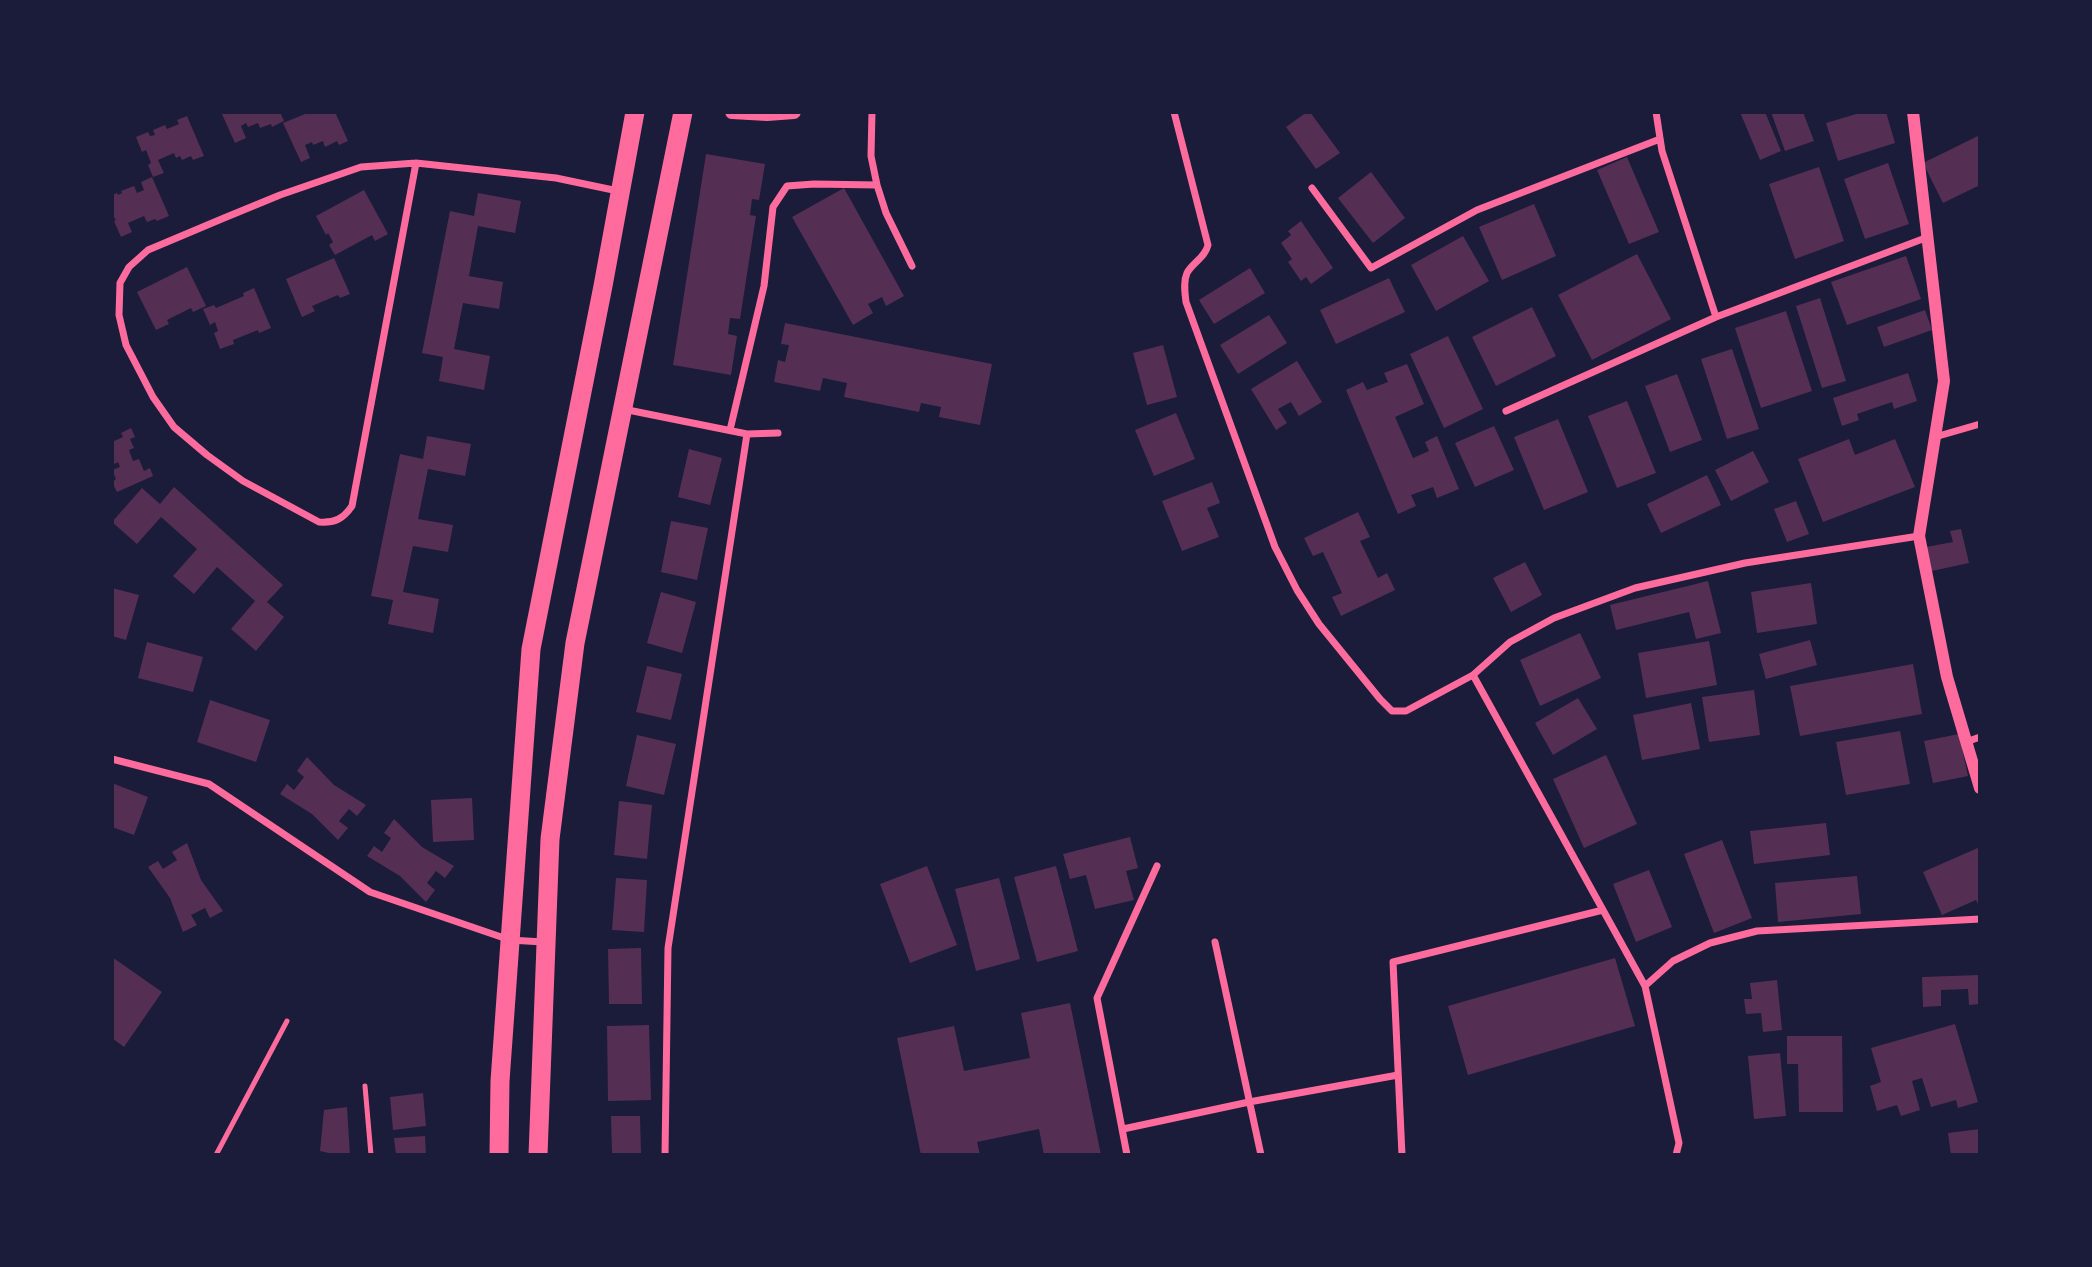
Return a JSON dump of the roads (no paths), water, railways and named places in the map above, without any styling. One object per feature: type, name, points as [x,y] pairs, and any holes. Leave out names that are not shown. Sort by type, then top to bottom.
[{"type":"highway","points":[[499,1155],[500,1081],[531,649],[635,112]]},
{"type":"highway","points":[[537,1155],[550,839],[575,643],[683,112]]},
{"type":"main road","points":[[732,112],[794,112]]},
{"type":"street","points":[[872,112],[872,156],[877,185],[886,214],[912,266]]},
{"type":"street","points":[[1174,112],[1208,245],[1206,253],[1187,273],[1184,286],[1186,302],[1275,547],[1297,590],[1319,624],[1392,711],[1406,711],[1474,675],[1510,642],[1553,618],[1635,588],[1745,563],[1919,536]]},
{"type":"street","points":[[1656,112],[1662,151],[1716,317]]},
{"type":"street","points":[[1913,112],[1944,381],[1919,536],[1947,677],[1980,788]]},
{"type":"street","points":[[1312,188],[1371,268],[1477,210],[1660,139]]},
{"type":"street","points":[[416,163],[352,506],[339,520],[320,522],[243,481],[174,427],[153,397],[126,345],[120,315],[120,283],[129,267],[148,250],[257,204],[360,167],[416,163],[556,178],[621,192]]},
{"type":"street","points":[[730,430],[764,286],[773,207],[787,186],[877,185]]},
{"type":"street","points":[[1506,411],[1716,317],[1928,237]]},
{"type":"street","points":[[622,409],[747,434],[778,433]]},
{"type":"street","points":[[1935,437],[1980,424]]},
{"type":"street","points":[[665,1155],[668,948],[747,434]]},
{"type":"street","points":[[1474,675],[1645,986],[1679,1143],[1676,1155]]},
{"type":"street","points":[[1965,742],[1980,737]]},
{"type":"street","points":[[112,759],[209,784],[370,892],[510,940],[546,942]]},
{"type":"street","points":[[1127,1155],[1097,998],[1157,866]]},
{"type":"street","points":[[1402,1155],[1394,962],[1603,910]]},
{"type":"street","points":[[1645,986],[1673,961],[1710,943],[1757,931],[1980,919]]},
{"type":"street","points":[[1215,942],[1261,1155]]},
{"type":"street","points":[[1123,1129],[1249,1102],[1398,1075]]},
{"type":"lane","points":[[216,1155],[287,1021]]},
{"type":"lane","points":[[366,1086],[371,1155]]}]
